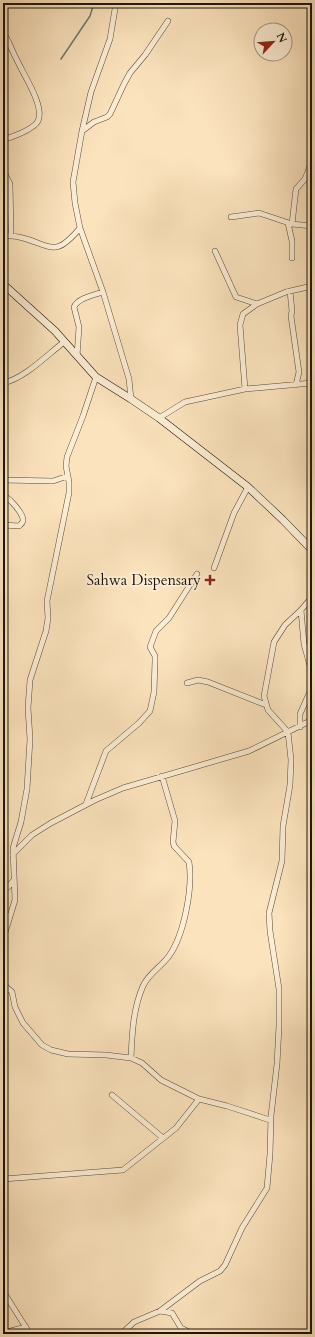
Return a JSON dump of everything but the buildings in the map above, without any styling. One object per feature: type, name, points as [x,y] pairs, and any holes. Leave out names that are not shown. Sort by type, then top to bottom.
[{"type":"main road","points":[[3,284],[54,330],[96,377],[160,418],[248,486],[312,550]]},
{"type":"street","points":[[116,3],[110,39],[96,78],[82,131],[73,182],[80,228],[103,292],[128,379],[131,399]]},
{"type":"street","points":[[82,131],[94,122],[107,117],[110,114],[130,73],[145,55],[168,21]]},
{"type":"street","points":[[3,32],[33,90],[39,117],[37,122],[23,132],[3,140]]},
{"type":"street","points":[[292,258],[290,223],[296,189],[304,179],[312,161]]},
{"type":"street","points":[[3,170],[10,184],[11,235]]},
{"type":"street","points":[[231,217],[259,213],[290,223],[312,226]]},
{"type":"street","points":[[3,236],[11,235],[53,248],[63,245],[80,228]]},
{"type":"street","points":[[215,251],[236,297],[256,304]]},
{"type":"street","points":[[245,389],[240,325],[241,317],[256,304],[290,291],[312,286]]},
{"type":"street","points":[[290,291],[291,316],[299,372],[296,386]]},
{"type":"street","points":[[76,356],[79,327],[74,307],[75,304],[103,292]]},
{"type":"street","points":[[3,383],[24,374],[64,342]]},
{"type":"street","points":[[3,939],[14,905],[13,848],[25,803],[27,789],[30,739],[28,708],[31,677],[46,631],[48,618],[47,601],[69,493],[66,466],[68,452],[83,416],[96,377]]},
{"type":"street","points":[[160,418],[185,402],[245,389],[312,384]]},
{"type":"street","points":[[3,480],[53,481],[68,476]]},
{"type":"street","points":[[214,568],[234,513],[248,486]]},
{"type":"street","points":[[3,496],[10,499],[23,518],[22,523],[19,526],[3,525]]},
{"type":"street","points":[[86,804],[106,751],[139,723],[150,711],[154,692],[156,661],[150,647],[158,629],[169,618],[197,574]]},
{"type":"street","points":[[121,1334],[134,1322],[160,1311],[200,1281],[220,1271],[225,1265],[242,1228],[267,1188],[270,1154],[270,1120],[277,1064],[279,1026],[278,989],[269,913],[282,861],[283,826],[290,786],[291,766],[288,732],[268,710],[264,691],[274,642],[285,625],[312,597]]},
{"type":"street","points":[[301,610],[304,644],[312,673]]},
{"type":"street","points":[[187,683],[198,680],[208,682],[266,705]]},
{"type":"street","points":[[300,727],[300,714],[312,687]]},
{"type":"street","points":[[13,854],[32,835],[86,804],[123,788],[244,753],[312,720]]},
{"type":"street","points":[[131,1058],[133,1021],[143,986],[148,977],[167,958],[172,950],[184,918],[189,895],[189,862],[187,858],[177,849],[173,842],[174,821],[162,776]]},
{"type":"street","points":[[3,890],[8,888],[14,880]]},
{"type":"street","points":[[3,984],[12,992],[15,1007],[23,1023],[42,1045],[51,1050],[68,1054],[131,1058],[142,1063],[161,1080],[199,1099],[227,1106],[270,1120]]},
{"type":"street","points":[[112,1095],[163,1138]]},
{"type":"street","points":[[3,1179],[121,1170],[180,1124],[199,1099]]},
{"type":"street","points":[[3,1291],[30,1334]]},
{"type":"street","points":[[160,1311],[172,1313],[181,1328],[193,1334]]},
{"type":"street","points":[[3,1333],[26,1327]]},
{"type":"waterway","points":[[61,59],[90,16],[94,3]]},
{"type":"place","name":"Sahwa Dispensary","points":[[210,580]]}]
